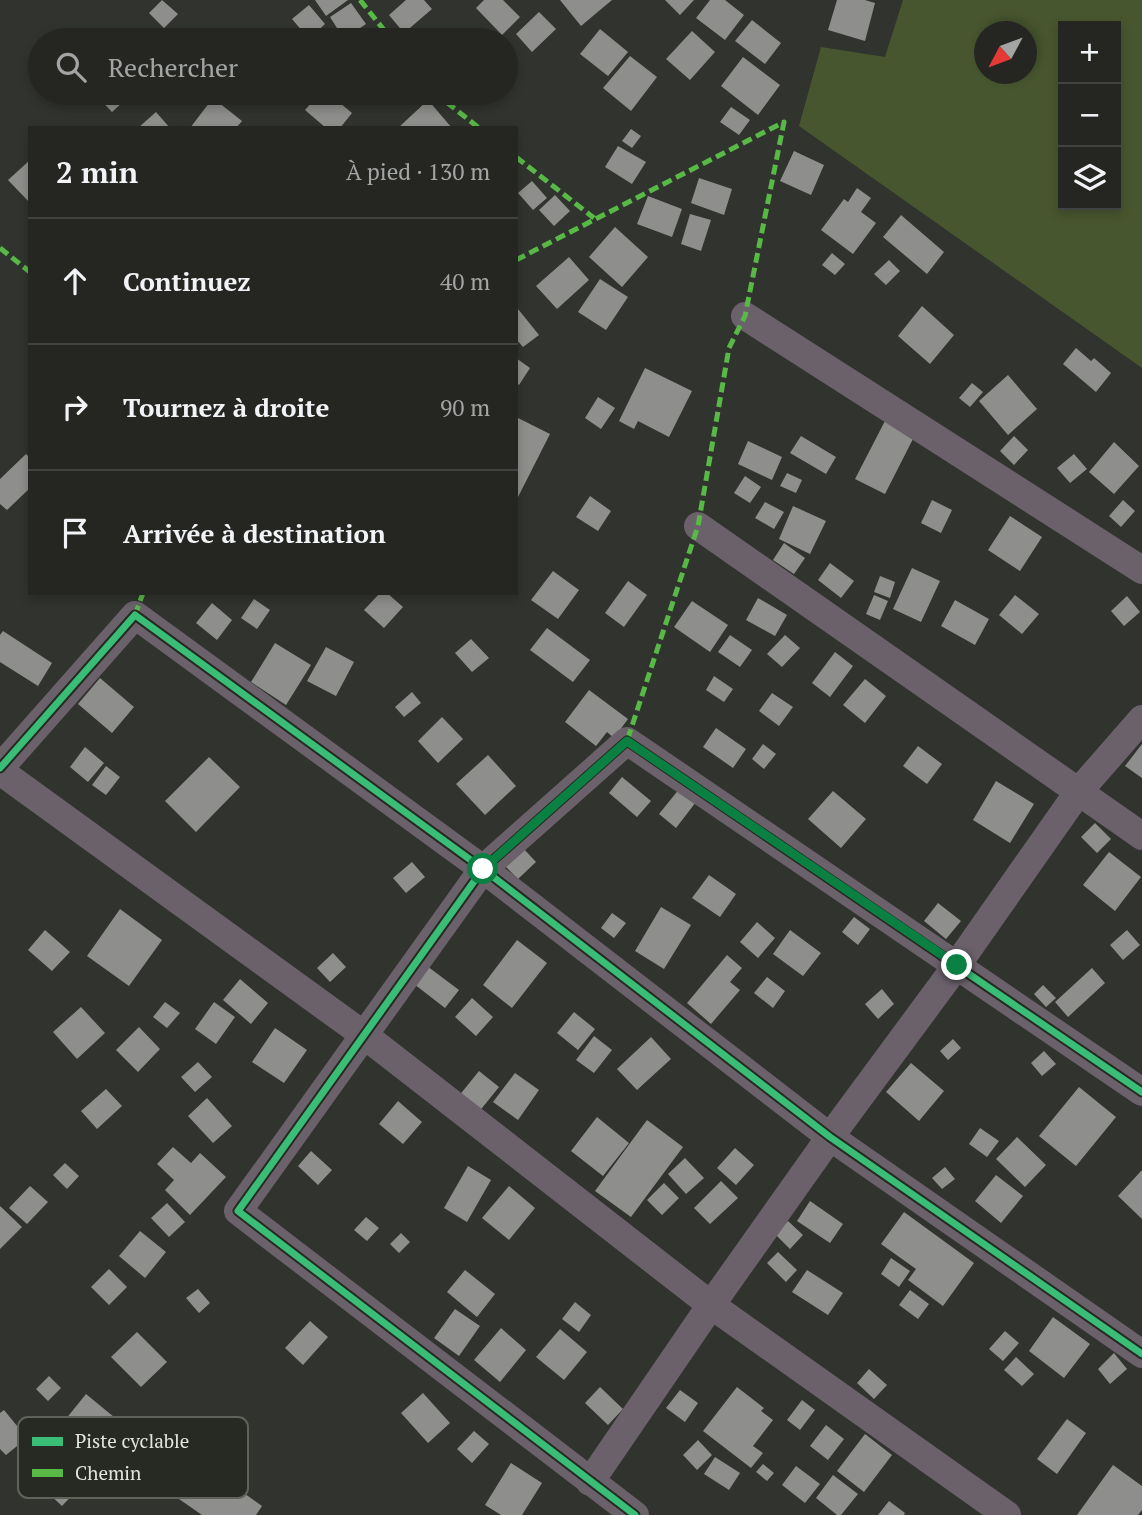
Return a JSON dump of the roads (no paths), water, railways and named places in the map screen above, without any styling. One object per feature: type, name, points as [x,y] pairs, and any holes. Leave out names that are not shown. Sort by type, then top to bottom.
[{"type":"street","points":[[745,316],[1142,570]]},
{"type":"street","points":[[698,526],[1142,836]]},
{"type":"street","points":[[1007,1515],[711,1305],[363,1035],[0,769],[135,615],[483,869],[830,1137],[1142,1354]]},
{"type":"street","points":[[590,1482],[711,1305],[1079,791],[1142,719]]},
{"type":"street","points":[[635,1515],[238,1211],[483,869],[627,741],[1142,1092]]}]
